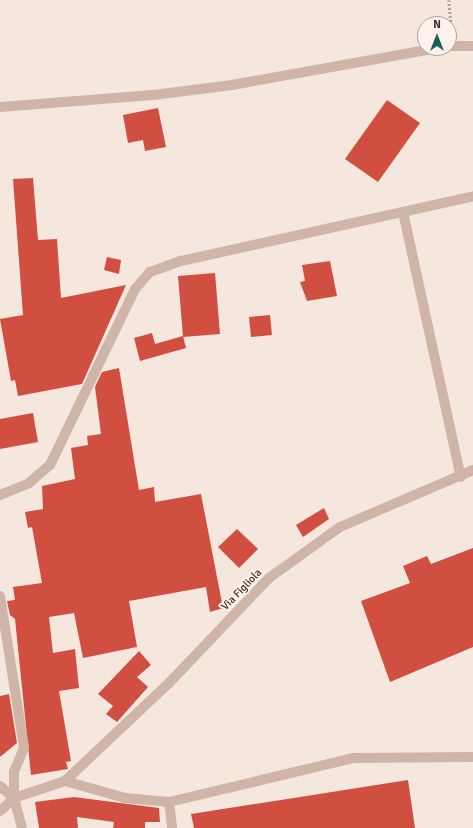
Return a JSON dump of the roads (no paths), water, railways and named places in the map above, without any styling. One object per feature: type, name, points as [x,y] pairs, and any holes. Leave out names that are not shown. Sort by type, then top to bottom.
[{"type":"street","points":[[457,45],[473,46]]},
{"type":"street","points":[[0,107],[153,95],[232,85],[417,52]]},
{"type":"street","points":[[0,495],[29,483],[50,465],[135,289],[150,272],[181,261],[473,196]]},
{"type":"street","points":[[403,212],[461,476]]},
{"type":"street","name":"Via Figliola","points":[[66,781],[169,683],[269,578],[340,528],[473,470]]},
{"type":"street","points":[[0,596],[24,748],[14,772],[14,798],[22,828]]},
{"type":"street","points":[[0,811],[14,798],[66,781],[125,798],[169,802],[354,758],[473,757]]},
{"type":"street","points":[[0,786],[14,798]]},
{"type":"street","points":[[169,802],[172,828]]}]
